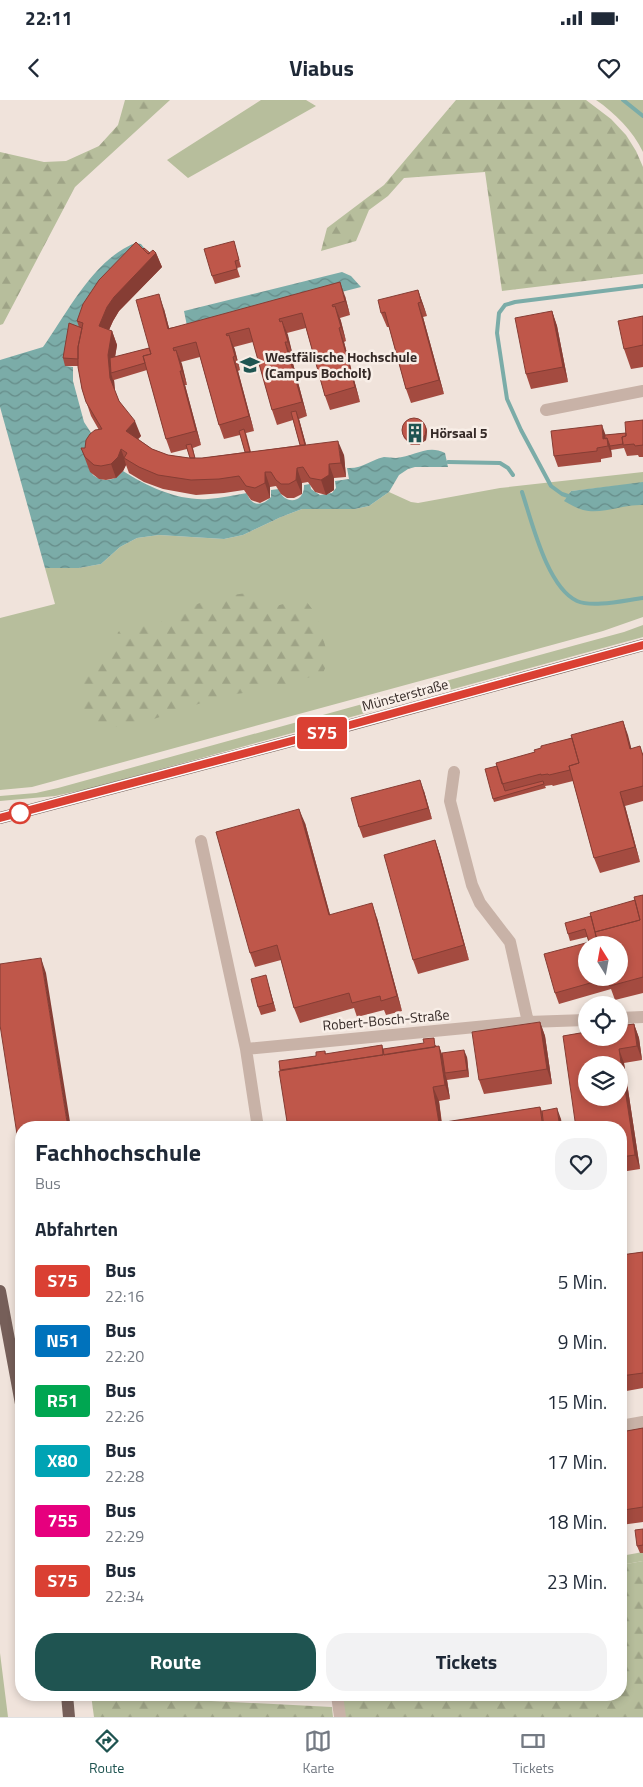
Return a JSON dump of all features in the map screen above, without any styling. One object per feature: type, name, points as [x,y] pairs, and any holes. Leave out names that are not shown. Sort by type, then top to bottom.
[{"type":"main road","name":"Münsterstraße","points":[[0,818],[643,646]]},
{"type":"main road","points":[[0,1291],[15,1372]]},
{"type":"main road","points":[[67,1701],[69,1717]]},
{"type":"street","points":[[546,410],[643,392]]},
{"type":"street","points":[[454,772],[450,801],[472,885],[480,903],[510,942],[528,1022]]},
{"type":"street","points":[[201,841],[246,1049],[257,1121]]},
{"type":"street","points":[[628,1018],[643,1017]]},
{"type":"street","name":"Robert-Bosch-Straße","points":[[246,1049],[528,1022],[578,1020]]},
{"type":"street","points":[[627,1425],[643,1422]]},
{"type":"street","points":[[338,1701],[340,1717]]},
{"type":"green space","points":[[125,100],[170,100],[75,187],[3,324],[0,325],[0,152],[44,162],[66,161],[99,146],[118,125]]},
{"type":"green space","points":[[261,100],[306,100],[316,106],[188,178],[167,160]]},
{"type":"green space","points":[[456,100],[586,100],[611,119],[626,135],[643,167],[643,274],[502,291],[485,172],[404,178],[388,196],[369,210],[356,241],[321,251],[327,228],[384,185]]},
{"type":"green space","points":[[596,100],[643,100],[643,152],[623,123]]},
{"type":"green space","points":[[643,472],[643,483],[571,491],[565,500],[643,505],[643,617],[603,631],[32,787],[0,790],[0,618],[55,604],[45,568],[79,568],[101,564],[120,547],[137,538],[159,535],[224,539],[243,535],[302,509],[355,509],[369,506],[389,492],[411,502],[418,503],[500,488]]},
{"type":"green space","points":[[247,593],[257,597],[260,606],[260,616],[271,608],[282,604],[306,601],[316,614],[329,659],[323,673],[266,689],[220,697],[155,719],[137,723],[104,727],[87,720],[82,708],[80,679],[107,653],[114,649],[118,632],[128,626],[158,624],[166,618],[172,609],[179,612],[209,599],[221,602],[229,600],[232,595]]},
{"type":"green space","points":[[643,625],[643,637],[92,788],[55,796],[0,801],[0,796],[36,793],[58,788],[624,632]]},
{"type":"green space","points":[[643,1552],[643,1561],[627,1564],[627,1555]]},
{"type":"green space","points":[[643,1561],[643,1717],[344,1717],[342,1701],[627,1701],[627,1564]]},
{"type":"green space","points":[[0,1653],[8,1717],[0,1717]]},
{"type":"green space","points":[[92,1701],[212,1701],[332,1707],[333,1717],[94,1717]]},
{"type":"water","points":[[135,243],[141,244],[145,249],[65,366],[73,367],[73,381],[84,422],[99,445],[87,462],[93,475],[97,478],[113,479],[123,471],[164,492],[186,498],[208,499],[247,493],[251,501],[258,504],[271,497],[271,490],[279,489],[285,498],[289,500],[298,499],[301,496],[304,485],[310,484],[311,489],[320,495],[332,493],[336,488],[335,481],[349,479],[347,468],[362,466],[384,457],[403,457],[432,450],[445,453],[448,467],[415,467],[408,469],[399,475],[389,492],[369,506],[355,509],[302,509],[243,535],[224,539],[159,535],[137,538],[120,547],[101,564],[79,568],[45,568],[0,407],[0,360],[43,347],[94,274],[120,251]]},
{"type":"water","points":[[342,272],[351,276],[361,287],[188,331],[184,311]]},
{"type":"water","points":[[643,482],[643,505],[590,511],[580,509],[564,501],[571,491]]},
{"type":"building","points":[[234,241],[239,260],[235,261],[237,269],[212,276],[204,249]]},
{"type":"building","points":[[136,242],[148,254],[153,250],[156,253],[114,297],[107,307],[99,326],[112,331],[108,355],[110,378],[119,401],[135,421],[126,431],[152,449],[168,455],[189,458],[338,441],[341,463],[329,464],[329,475],[321,480],[310,478],[303,467],[297,468],[296,480],[289,484],[281,484],[271,472],[265,472],[265,483],[255,488],[246,486],[239,476],[191,480],[158,475],[124,458],[127,453],[121,449],[118,457],[111,464],[94,465],[85,457],[81,448],[85,448],[86,440],[90,434],[95,430],[102,429],[86,402],[82,389],[78,367],[78,347],[83,323],[77,321],[83,304],[99,280]]},
{"type":"building","points":[[340,282],[345,301],[332,305],[333,307],[335,306],[341,327],[339,328],[355,387],[325,396],[302,313],[279,319],[280,322],[282,321],[288,342],[285,342],[302,402],[272,410],[249,328],[226,334],[227,336],[229,335],[235,356],[233,357],[249,416],[219,425],[196,342],[173,348],[174,351],[176,350],[182,371],[180,371],[196,431],[166,439],[143,356],[151,354],[136,300],[159,294],[168,329]]},
{"type":"building","points":[[418,290],[421,302],[418,303],[439,380],[406,389],[385,312],[381,313],[378,300]]},
{"type":"building","points":[[552,311],[563,367],[526,374],[515,318]]},
{"type":"building","points":[[643,316],[643,345],[624,349],[618,321]]},
{"type":"building","points":[[69,323],[82,328],[78,347],[78,359],[63,358]]},
{"type":"building","points":[[149,348],[151,354],[143,356],[145,363],[111,373],[110,358]]},
{"type":"building","points":[[296,411],[305,445],[300,445],[291,412]]},
{"type":"building","name":"Hörsaal 5","points":[[414,418],[422,422],[426,430],[422,438],[414,442],[406,438],[402,430],[406,422]]},
{"type":"building","points":[[643,420],[643,445],[623,445],[622,437],[626,436],[625,422]]},
{"type":"building","points":[[602,425],[603,439],[607,438],[608,446],[597,448],[597,451],[554,456],[551,431]]},
{"type":"building","points":[[244,429],[250,452],[245,452],[239,431]]},
{"type":"building","points":[[626,433],[626,436],[622,437],[623,444],[610,446],[607,438],[605,439],[605,435]]},
{"type":"building","points":[[191,444],[195,458],[190,458],[186,445]]},
{"type":"building","points":[[623,721],[630,749],[640,746],[643,756],[643,786],[620,792],[635,847],[594,858],[569,766],[579,763],[571,735]]},
{"type":"building","points":[[572,738],[579,763],[569,766],[570,770],[549,775],[541,774],[502,784],[496,763],[535,752],[534,750],[541,748],[541,746]]},
{"type":"building","points":[[497,766],[505,791],[543,781],[544,784],[493,799],[485,769]]},
{"type":"building","points":[[420,780],[428,808],[359,827],[351,798]]},
{"type":"building","points":[[299,809],[329,915],[372,903],[397,996],[381,1001],[380,996],[352,1003],[349,993],[294,1008],[277,945],[250,953],[216,832]]},
{"type":"building","points":[[435,840],[464,945],[413,960],[384,855]]},
{"type":"building","points":[[643,895],[643,977],[628,981],[628,936],[596,936],[595,932],[640,920],[634,897]]},
{"type":"building","points":[[635,900],[640,920],[595,932],[590,913]]},
{"type":"building","points":[[591,916],[596,936],[587,936],[585,929],[568,934],[565,923]]},
{"type":"building","points":[[578,945],[578,986],[580,986],[555,993],[544,954]]},
{"type":"building","points":[[41,958],[67,1121],[15,1121],[0,1025],[0,964]]},
{"type":"building","points":[[266,975],[273,1003],[258,1007],[251,979]]},
{"type":"building","points":[[540,1022],[547,1069],[479,1080],[472,1032]]},
{"type":"building","points":[[634,1024],[637,1046],[619,1049],[620,1056],[578,1056],[578,1106],[628,1106],[635,1155],[627,1156],[627,1121],[575,1121],[563,1036],[578,1033],[578,1046],[628,1046],[628,1025]]},
{"type":"building","points":[[434,1038],[435,1047],[384,1055],[383,1049],[424,1043],[423,1039]]},
{"type":"building","points":[[382,1045],[383,1055],[280,1070],[279,1061],[316,1056],[316,1052],[325,1051],[325,1054]]},
{"type":"building","points":[[439,1046],[445,1085],[433,1087],[439,1121],[287,1121],[279,1071]]},
{"type":"building","points":[[464,1050],[467,1070],[445,1073],[442,1053]]},
{"type":"building","points":[[540,1107],[542,1121],[452,1121]]},
{"type":"building","points":[[557,1108],[559,1121],[543,1121],[542,1111]]},
{"type":"building","points":[[643,1252],[643,1373],[627,1375],[627,1254]]},
{"type":"building","points":[[643,1428],[643,1507],[627,1510],[627,1431]]},
{"type":"building","points":[[643,1529],[643,1545],[637,1546],[635,1530]]},
{"type":"waterway","points":[[623,100],[643,116]]},
{"type":"waterway","points":[[568,496],[551,486],[507,399],[497,333],[499,313],[505,305],[515,302],[643,286]]},
{"type":"waterway","points":[[448,462],[500,463],[508,468],[513,475]]},
{"type":"waterway","points":[[522,492],[542,553],[557,582],[566,594],[577,601],[592,604],[643,598]]},
{"type":"bus line","name":"S75","points":[[0,818],[126,786],[643,645]]},
{"type":"place","name":"Westfälische Hochschule (Campus Bocholt)","points":[[250,365]]},
{"type":"place","name":"Hörsaal 5","points":[[415,433]]}]
